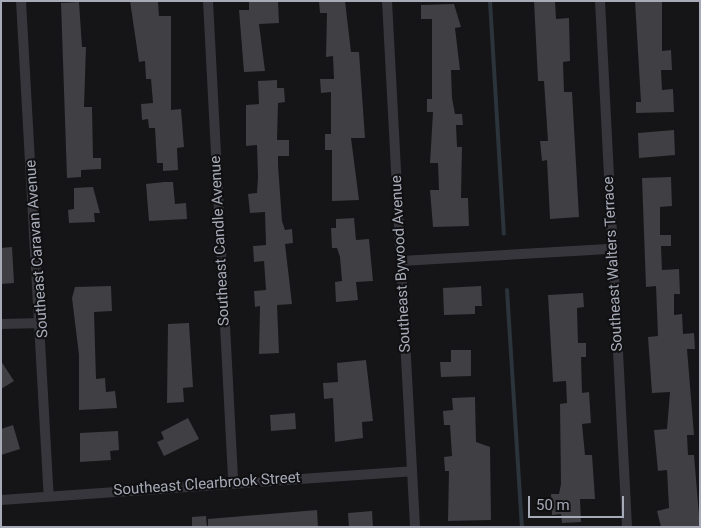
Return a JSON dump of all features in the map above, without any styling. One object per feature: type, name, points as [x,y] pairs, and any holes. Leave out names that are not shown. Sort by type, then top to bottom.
[{"type":"street","name":"Southeast Caravan Avenue","points":[[21,1],[42,323],[49,496]]},
{"type":"street","name":"Southeast Candle Avenue","points":[[208,1],[232,480]]},
{"type":"street","name":"Southeast Bywood Avenue","points":[[388,1],[415,527]]},
{"type":"street","name":"Southeast Walters Terrace","points":[[600,1],[627,527]]},
{"type":"street","points":[[401,261],[612,249]]},
{"type":"street","points":[[1,324],[42,323]]},
{"type":"street","name":"Southeast Clearbrook Street","points":[[1,500],[232,480],[412,471]]},
{"type":"building","points":[[130,1],[158,1],[159,16],[171,16],[171,110],[181,109],[184,147],[177,148],[178,170],[163,171],[163,163],[157,163],[155,128],[149,128],[148,119],[142,120],[141,104],[153,103],[151,79],[146,79],[145,61],[139,62]]},
{"type":"building","points":[[249,1],[278,1],[279,23],[259,24],[265,71],[244,72],[239,10],[249,10]]},
{"type":"building","points":[[319,1],[345,1],[351,52],[359,52],[365,138],[351,138],[359,200],[332,201],[332,150],[325,150],[325,134],[331,134],[331,92],[321,93],[320,79],[334,79],[333,56],[326,57],[327,13],[320,13]]},
{"type":"building","points":[[534,1],[555,1],[556,19],[569,18],[570,61],[563,62],[564,92],[572,92],[579,217],[550,219],[547,160],[542,161],[540,141],[548,141],[544,81],[538,81]]},
{"type":"building","points":[[635,1],[662,1],[662,51],[671,50],[672,70],[661,70],[662,90],[673,89],[674,112],[636,113],[636,102],[641,102]]},
{"type":"building","points":[[79,2],[82,47],[86,47],[84,107],[92,107],[93,158],[101,158],[101,169],[81,170],[81,177],[67,178],[61,3]]},
{"type":"building","points":[[454,4],[461,27],[455,28],[460,70],[451,70],[452,98],[455,114],[462,114],[463,125],[456,125],[457,147],[462,147],[461,198],[468,198],[469,226],[433,227],[430,190],[439,190],[438,163],[430,163],[433,112],[427,112],[427,99],[432,99],[432,19],[421,19],[421,5]]},
{"type":"building","points":[[277,80],[277,88],[284,88],[285,102],[278,103],[277,140],[289,140],[289,156],[278,156],[278,165],[282,221],[285,230],[292,229],[293,243],[285,244],[292,304],[277,305],[279,353],[259,354],[260,306],[255,307],[254,291],[266,290],[264,261],[254,262],[253,246],[266,245],[265,212],[250,213],[248,194],[257,193],[257,145],[246,146],[246,105],[259,104],[258,81]]},
{"type":"building","points":[[674,130],[675,155],[639,158],[638,133]]},
{"type":"building","points":[[671,177],[672,206],[660,207],[660,235],[671,235],[671,246],[661,246],[662,270],[679,269],[680,294],[674,294],[674,315],[682,314],[683,334],[694,333],[695,349],[687,349],[694,435],[687,435],[688,455],[694,455],[700,527],[661,527],[657,511],[669,508],[667,470],[658,471],[654,430],[667,429],[670,392],[652,393],[648,337],[658,336],[656,286],[646,287],[642,178]]},
{"type":"building","points":[[173,182],[175,204],[186,203],[187,219],[149,221],[146,184]]},
{"type":"building","points":[[93,187],[100,213],[94,213],[95,222],[69,223],[68,210],[74,209],[74,188]]},
{"type":"building","points":[[354,218],[356,240],[369,239],[373,281],[356,282],[358,300],[336,302],[335,282],[342,281],[340,257],[337,248],[332,248],[331,228],[336,228],[336,219]]},
{"type":"building","points":[[12,247],[14,283],[1,284],[1,248]]},
{"type":"building","points":[[111,286],[112,311],[94,312],[96,379],[105,378],[106,392],[115,391],[117,408],[79,410],[79,355],[72,298],[75,287]]},
{"type":"building","points":[[481,286],[482,306],[475,306],[475,314],[444,315],[443,288]]},
{"type":"building","points":[[583,293],[584,307],[577,308],[578,343],[586,343],[586,357],[581,357],[582,393],[589,392],[591,423],[582,424],[585,455],[592,455],[595,499],[580,499],[581,522],[562,523],[561,514],[552,515],[551,494],[559,494],[561,484],[560,404],[567,403],[566,381],[553,382],[548,295]]},
{"type":"building","points":[[189,323],[193,387],[183,388],[184,402],[167,403],[168,324]]},
{"type":"building","points":[[451,350],[471,350],[471,376],[441,377],[440,362],[451,362]]},
{"type":"building","points":[[366,360],[373,421],[362,422],[363,438],[335,442],[333,398],[324,399],[323,383],[338,382],[337,363]]},
{"type":"building","points":[[1,361],[14,381],[1,389]]},
{"type":"building","points":[[475,397],[476,442],[490,447],[491,520],[448,521],[449,471],[445,471],[444,457],[452,456],[450,425],[444,425],[443,411],[453,410],[452,398]]},
{"type":"building","points":[[295,413],[296,429],[271,431],[270,415]]},
{"type":"building","points":[[188,418],[199,439],[164,456],[157,442],[164,439],[161,432]]},
{"type":"building","points":[[13,425],[20,449],[1,455],[1,429]]},
{"type":"building","points":[[118,431],[119,450],[110,451],[111,460],[80,462],[80,433]]},
{"type":"building","points":[[317,510],[318,527],[208,527],[208,519]]},
{"type":"building","points":[[372,511],[373,527],[349,527],[348,513]]},
{"type":"building","points":[[206,516],[207,527],[192,527],[192,517]]},
{"type":"waterway","points":[[490,1],[504,234]]},
{"type":"waterway","points":[[507,290],[522,527]]}]
